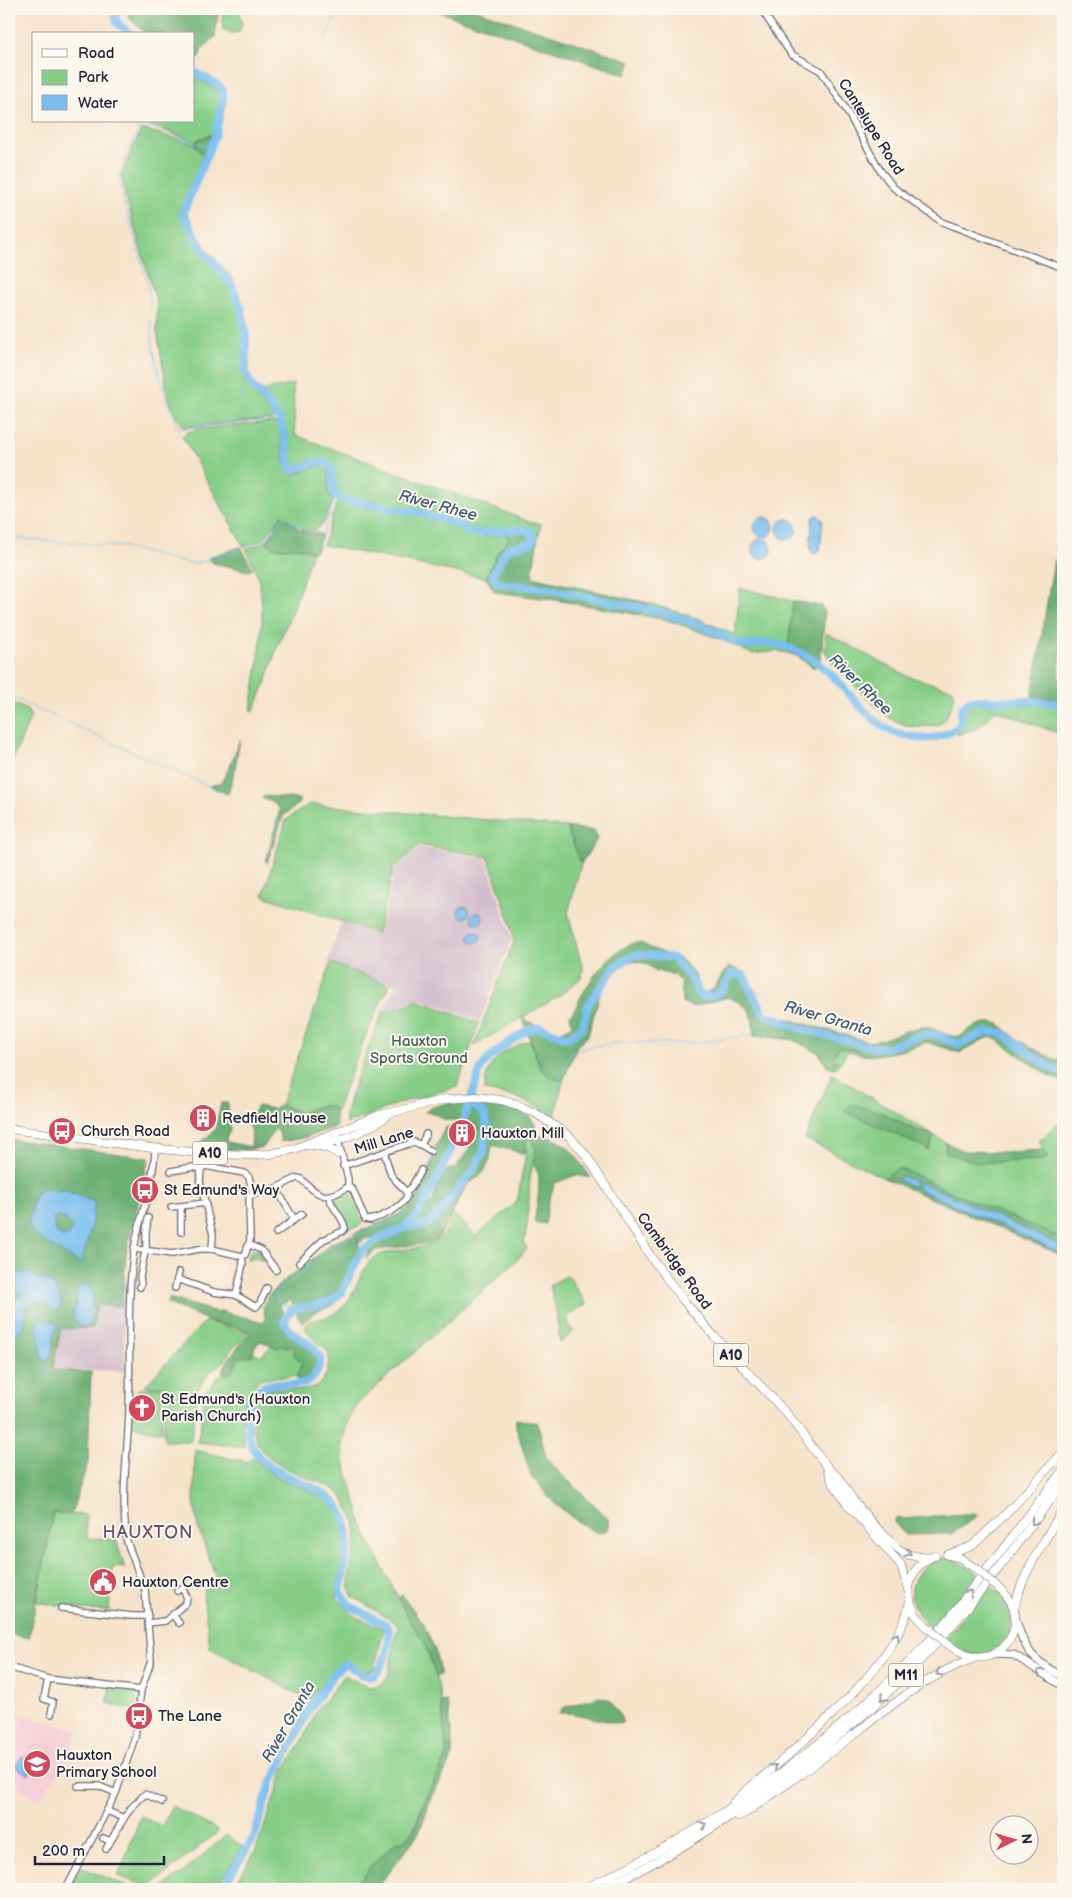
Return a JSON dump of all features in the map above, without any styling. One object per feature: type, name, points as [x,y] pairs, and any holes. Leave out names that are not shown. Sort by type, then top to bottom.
[{"type":"highway","name":"Cambridge Road","points":[[334,1137],[379,1122],[389,1114],[435,1101],[466,1097],[512,1103],[528,1109],[559,1128],[573,1141],[595,1168],[653,1260],[683,1300],[787,1414],[828,1468],[838,1477],[863,1513],[896,1547],[911,1556],[935,1556]]},
{"type":"highway","name":"A10","points":[[9,1129],[72,1136],[155,1149],[255,1155],[283,1152],[305,1145],[310,1141],[334,1137]]},
{"type":"highway","name":"A10","points":[[305,1145],[318,1146],[334,1137]]},
{"type":"highway","points":[[318,1146],[330,1149],[339,1155]]},
{"type":"highway","points":[[947,1555],[960,1558],[1008,1597],[1016,1619],[1010,1639],[1002,1649],[994,1654],[974,1658],[958,1652],[928,1628],[914,1614],[909,1596],[910,1582],[914,1572],[921,1564],[935,1556],[947,1555],[972,1546],[1008,1513],[1063,1452]]},
{"type":"highway","name":"Cambridge Road","points":[[828,1468],[832,1481],[847,1504],[901,1565],[909,1596]]},
{"type":"highway","name":"M11","points":[[583,1889],[670,1846],[725,1812],[782,1772],[842,1725],[914,1656],[944,1624],[1063,1470]]},
{"type":"highway","name":"M11","points":[[712,1829],[782,1780],[843,1733],[886,1695],[956,1622],[1063,1483]]},
{"type":"highway","points":[[1014,1610],[1016,1597],[1023,1582],[1063,1509]]},
{"type":"highway","name":"M11","points":[[725,1812],[742,1794],[826,1720],[868,1675],[893,1642],[906,1617],[909,1596]]},
{"type":"highway","name":"M11","points":[[601,1889],[747,1812],[919,1686],[953,1665],[974,1658]]},
{"type":"main road","points":[[1016,1619],[1021,1639],[1028,1652],[1063,1677]]},
{"type":"main road","points":[[994,1654],[1014,1656],[1063,1686]]},
{"type":"street","name":"Cantelupe Road","points":[[762,9],[791,54],[821,70],[880,170],[894,188],[942,222],[1063,268]]},
{"type":"street","name":"Mill Lane","points":[[343,1166],[414,1142],[421,1145],[426,1134]]},
{"type":"street","points":[[334,1137],[348,1179],[348,1187]]},
{"type":"street","points":[[421,1145],[431,1151]]},
{"type":"street","points":[[66,1889],[116,1792],[135,1737],[141,1690],[149,1668],[151,1655],[144,1590],[125,1534],[124,1488],[129,1402],[129,1302],[134,1248],[155,1149]]},
{"type":"street","points":[[348,1187],[354,1190],[365,1219],[370,1220],[401,1204],[407,1196],[406,1192],[391,1175],[384,1152]]},
{"type":"street","points":[[171,1171],[193,1167],[201,1169],[205,1166],[244,1173],[249,1177],[253,1194]]},
{"type":"street","points":[[201,1169],[200,1182],[213,1235],[212,1249]]},
{"type":"street","points":[[406,1192],[411,1188],[420,1170]]},
{"type":"street","points":[[134,1248],[146,1252],[172,1254],[199,1249],[212,1249],[242,1256],[246,1255],[250,1245],[249,1196],[276,1188],[297,1178],[301,1179],[317,1194],[329,1196],[348,1187]]},
{"type":"street","points":[[276,1188],[294,1219]]},
{"type":"street","points":[[298,1263],[324,1240],[343,1231],[345,1228],[344,1223],[330,1202],[329,1196]]},
{"type":"street","points":[[171,1207],[206,1204]]},
{"type":"street","points":[[181,1207],[181,1232]]},
{"type":"street","points":[[276,1233],[302,1214]]},
{"type":"street","points":[[140,1287],[140,1278],[146,1252],[148,1218]]},
{"type":"street","points":[[250,1245],[261,1250],[276,1270]]},
{"type":"street","points":[[236,1295],[243,1264],[242,1256]]},
{"type":"street","points":[[175,1288],[179,1272]]},
{"type":"street","points":[[177,1279],[214,1292],[236,1295],[256,1307],[267,1288]]},
{"type":"street","points":[[62,1608],[165,1621],[186,1603],[187,1596],[182,1588],[177,1591]]},
{"type":"street","points":[[172,1615],[179,1623]]},
{"type":"street","points":[[9,1667],[48,1679],[141,1690]]},
{"type":"street","points":[[44,1699],[48,1679]]},
{"type":"street","points":[[38,1702],[44,1699],[53,1702],[51,1714]]},
{"type":"street","points":[[78,1786],[99,1786],[116,1792]]},
{"type":"street","points":[[106,1849],[131,1808],[145,1794],[162,1802]]},
{"type":"street","points":[[107,1811],[124,1818]]},
{"type":"street","points":[[103,1838],[110,1841]]},
{"type":"shaded area","points":[[419,847],[486,859],[512,938],[480,1021],[418,998],[411,1004],[380,1014],[397,986],[328,962],[341,923],[379,933],[396,868]]},
{"type":"shaded area","points":[[98,1305],[123,1306],[125,1371],[52,1369],[62,1330],[93,1328]]},
{"type":"shaded area","name":"Hauxton Primary School","points":[[22,1715],[78,1730],[69,1755],[40,1800],[9,1781]]},
{"type":"green space","points":[[125,9],[219,9],[215,37],[202,49],[198,59],[195,60],[195,32],[144,32],[131,20]]},
{"type":"green space","points":[[222,9],[239,9],[242,24],[239,32],[232,33],[223,30]]},
{"type":"green space","points":[[430,9],[473,9],[631,61],[626,75]]},
{"type":"green space","points":[[195,77],[220,92],[221,97],[213,134],[198,139],[196,142],[144,122],[195,122]]},
{"type":"green space","points":[[142,129],[195,144],[203,155],[181,214],[201,252],[228,283],[236,297],[245,345],[245,381],[275,419],[184,427],[176,416],[168,396],[157,331],[157,304],[126,199],[121,174]]},
{"type":"green space","points":[[210,136],[211,145],[205,155],[196,147],[196,144],[200,139]]},
{"type":"green space","points":[[293,384],[295,435],[531,522],[541,524],[538,538],[527,527],[482,531],[484,536],[507,534],[509,539],[498,552],[486,578],[323,545],[339,496],[334,469],[326,461],[308,462],[297,467],[291,465],[280,417],[262,391]]},
{"type":"green space","points":[[272,422],[280,423],[284,459],[288,471],[292,475],[320,466],[326,467],[329,475],[329,493],[333,501],[323,524],[315,530],[302,529],[282,515],[263,540],[244,547],[182,436],[198,429]]},
{"type":"green space","points":[[282,515],[300,530],[322,535],[316,551],[312,552],[299,548],[275,548],[266,542]]},
{"type":"green space","points":[[527,527],[538,538],[532,577],[648,603],[640,615],[495,592],[486,578],[498,552],[509,539],[506,534],[484,536],[481,531]]},
{"type":"green space","points":[[266,542],[278,548],[300,548],[312,552],[296,601],[254,711],[251,710],[262,629],[262,613],[258,577],[246,549]]},
{"type":"green space","points":[[241,547],[253,569],[248,571],[213,563],[210,560],[209,557]]},
{"type":"green space","points":[[1054,560],[1063,563],[1063,638],[1058,677],[1063,679],[1063,701],[1032,696]]},
{"type":"green space","points":[[740,588],[793,601],[788,653],[777,651],[752,654],[720,639],[668,620],[640,615],[648,603],[697,618],[735,635]]},
{"type":"green space","points":[[793,601],[821,606],[825,612],[821,657],[814,668],[797,656],[788,653]]},
{"type":"green space","points":[[826,633],[907,676],[952,689],[955,696],[946,718],[938,725],[919,727],[908,726],[893,720],[879,710],[831,662],[825,651]]},
{"type":"green space","points":[[9,701],[27,710],[31,716],[9,769]]},
{"type":"green space","points":[[970,702],[1032,703],[1061,706],[1063,707],[1063,735],[996,710],[979,727],[957,735],[957,731],[962,727],[964,708]]},
{"type":"green space","points":[[240,739],[235,769],[228,794],[209,786],[221,783]]},
{"type":"green space","points":[[264,796],[299,799],[299,804],[283,816],[267,863],[280,809],[270,800],[262,799]]},
{"type":"green space","points":[[309,804],[567,827],[581,864],[568,913],[583,969],[581,978],[559,996],[474,1046],[514,941],[511,925],[488,857],[419,845],[394,868],[377,933],[263,896],[286,820]]},
{"type":"green space","points":[[567,827],[595,831],[597,839],[581,864]]},
{"type":"green space","points":[[634,943],[641,943],[655,950],[680,958],[695,975],[700,992],[706,992],[714,988],[725,970],[729,967],[743,974],[767,1013],[869,1042],[882,1040],[922,1027],[931,1028],[950,1036],[960,1036],[981,1024],[1000,1024],[1029,1046],[1063,1062],[1063,1082],[1049,1076],[993,1037],[984,1039],[960,1053],[927,1042],[900,1051],[869,1056],[839,1047],[833,1057],[837,1061],[833,1068],[827,1066],[819,1053],[793,1040],[754,1036],[751,1015],[742,1004],[728,997],[692,1007],[682,1002],[681,983],[674,975],[656,971],[645,963],[633,961],[626,963],[613,974],[600,993],[588,1036],[577,1046],[563,1081],[551,1078],[541,1069],[522,1017],[540,1026],[559,1032],[570,1027],[572,1024],[570,1015],[598,971],[611,957]]},
{"type":"green space","points":[[331,963],[390,985],[368,1031],[336,1111],[328,1106],[323,1106],[301,1113],[281,1105]]},
{"type":"green space","name":"Hauxton Sports Ground","points":[[417,1000],[479,1023],[457,1087],[406,1101],[346,1124],[346,1116],[353,1088],[382,1013],[410,1005]]},
{"type":"green space","points":[[530,1040],[540,1066],[544,1071],[563,1081],[555,1116],[516,1097],[485,1091],[485,1081],[492,1064],[505,1052]]},
{"type":"green space","points":[[839,1047],[857,1051],[866,1056],[848,1051],[836,1068],[833,1068],[836,1061],[833,1057]]},
{"type":"green space","points":[[832,1074],[945,1142],[946,1153],[959,1157],[1046,1153],[1039,1140],[1057,1123],[1063,1130],[1063,1239],[898,1169],[884,1178],[805,1139]],"holes":[[[881,1112],[909,1127],[934,1136],[929,1150]]]},
{"type":"green space","points":[[221,1103],[228,1103],[230,1131],[226,1138],[227,1142],[251,1147],[252,1131],[248,1126],[257,1106],[274,1109],[280,1105],[301,1114],[320,1106],[330,1106],[335,1111],[336,1127],[307,1137],[281,1142],[278,1129],[273,1131],[264,1147],[246,1150],[203,1148],[199,1144],[215,1130]]},
{"type":"green space","points":[[447,1103],[493,1105],[517,1110],[533,1121],[537,1136],[554,1139],[568,1148],[590,1178],[576,1175],[555,1183],[548,1203],[545,1224],[534,1222],[539,1184],[537,1170],[534,1166],[536,1149],[531,1139],[526,1138],[525,1154],[492,1145],[490,1159],[483,1173],[466,1186],[439,1238],[429,1243],[376,1250],[366,1258],[377,1237],[365,1239],[359,1243],[353,1234],[396,1216],[414,1204],[429,1172],[434,1150],[445,1128],[450,1126],[453,1137],[458,1143],[448,1152],[448,1163],[424,1199],[424,1207],[432,1203],[439,1183],[447,1170],[456,1168],[470,1148],[473,1134],[479,1127],[461,1120],[445,1120],[434,1113],[425,1112],[433,1107]]},
{"type":"green space","points":[[851,1104],[881,1112],[909,1127],[934,1136],[929,1150],[844,1111]]},
{"type":"green space","points":[[526,1138],[531,1139],[536,1149],[530,1178],[528,1218],[524,1244],[527,1248],[518,1259],[356,1405],[349,1418],[342,1443],[343,1458],[361,1520],[371,1545],[410,1621],[425,1644],[436,1676],[441,1698],[447,1756],[426,1797],[414,1829],[404,1841],[371,1866],[353,1889],[261,1889],[235,1885],[256,1850],[284,1770],[304,1739],[316,1711],[345,1675],[357,1682],[373,1687],[378,1686],[388,1677],[398,1624],[352,1596],[349,1580],[356,1536],[350,1510],[335,1490],[300,1475],[268,1457],[259,1446],[255,1436],[252,1401],[264,1391],[272,1389],[305,1389],[320,1383],[327,1371],[328,1353],[326,1349],[308,1334],[306,1330],[307,1325],[310,1321],[329,1316],[343,1307],[349,1300],[361,1275],[371,1260],[385,1253],[423,1246],[440,1239],[447,1228],[451,1211],[476,1236],[517,1202],[526,1152]]},
{"type":"green space","points":[[9,1139],[149,1158],[126,1254],[122,1306],[97,1305],[93,1328],[61,1329],[52,1370],[91,1372],[88,1462],[71,1514],[53,1513],[29,1638],[9,1634]]},
{"type":"green space","points":[[945,1142],[964,1151],[1043,1150],[1047,1157],[1044,1160],[979,1163],[946,1153]]},
{"type":"green space","points":[[898,1168],[1063,1239],[1063,1256],[884,1178]]},
{"type":"green space","points":[[347,1190],[350,1191],[361,1218],[364,1220],[360,1226],[347,1228],[345,1220],[333,1199]]},
{"type":"green space","points":[[351,1235],[360,1247],[360,1253],[358,1260],[340,1290],[335,1304],[315,1312],[303,1323],[290,1300],[279,1305],[284,1315],[284,1331],[308,1345],[318,1357],[315,1372],[303,1381],[296,1378],[302,1363],[293,1354],[295,1348],[282,1345],[278,1348],[261,1341],[255,1346],[252,1356],[239,1357],[232,1373],[225,1374],[222,1372],[227,1361],[250,1334],[235,1327],[212,1322],[167,1303],[169,1298],[219,1313],[220,1311],[263,1322],[265,1318],[263,1306],[269,1295],[287,1278],[305,1266],[332,1243]]},
{"type":"green space","points":[[251,1250],[259,1251],[265,1261],[251,1257],[250,1260],[247,1259]]},
{"type":"green space","points":[[568,1275],[586,1304],[569,1315],[568,1324],[574,1331],[560,1343],[556,1310],[550,1285]]},
{"type":"green space","points":[[205,1321],[232,1328],[249,1336],[231,1349],[225,1361],[207,1374],[197,1391],[191,1441],[164,1441],[165,1386],[145,1386]]},
{"type":"green space","points":[[277,1342],[295,1351],[306,1361],[303,1374],[288,1377],[261,1378],[253,1387],[244,1402],[242,1410],[244,1447],[197,1442],[202,1418],[203,1397],[218,1376],[230,1372],[238,1357],[249,1350],[261,1356]]},
{"type":"green space","points":[[161,1387],[162,1432],[132,1426],[135,1394],[139,1389]]},
{"type":"green space","points":[[516,1419],[538,1423],[546,1457],[559,1472],[605,1515],[609,1522],[607,1530],[599,1533],[594,1531],[566,1513],[532,1479],[516,1427]]},
{"type":"green space","points":[[195,1450],[247,1462],[253,1458],[275,1475],[318,1495],[335,1508],[342,1517],[345,1529],[344,1555],[338,1581],[337,1598],[356,1617],[384,1629],[374,1669],[365,1672],[348,1662],[342,1661],[309,1700],[210,1648],[203,1594],[207,1585],[216,1578],[198,1527],[194,1502]]},
{"type":"green space","points":[[53,1513],[86,1515],[87,1538],[116,1540],[125,1568],[113,1567],[109,1611],[88,1610],[37,1602]]},
{"type":"green space","points":[[976,1513],[977,1516],[952,1534],[905,1535],[894,1522],[897,1517],[903,1519]]},
{"type":"green space","points":[[944,1558],[954,1559],[978,1574],[933,1628],[922,1619],[915,1609],[912,1590],[914,1581],[925,1566]]},
{"type":"green space","points":[[989,1585],[1008,1604],[1012,1618],[1011,1627],[1008,1635],[995,1648],[978,1654],[965,1652],[945,1638]]},
{"type":"green space","points":[[402,1595],[423,1623],[435,1650],[441,1675],[436,1676],[425,1644],[410,1621],[399,1597]]},
{"type":"green space","points":[[110,1688],[131,1691],[136,1697],[135,1710],[107,1703]]},
{"type":"green space","points":[[600,1697],[610,1700],[624,1722],[620,1724],[570,1713],[559,1713],[562,1708]]},
{"type":"green space","points":[[447,1701],[452,1735],[452,1757],[431,1798],[423,1823],[416,1837],[376,1889],[353,1889],[371,1866],[396,1842],[404,1841],[414,1829],[426,1797],[447,1756],[441,1702]]},
{"type":"green space","points":[[172,1806],[219,1831],[149,1887],[118,1876],[141,1816],[162,1826]]},
{"type":"green space","points":[[226,1835],[243,1847],[219,1884],[220,1889],[160,1889],[180,1875]]},
{"type":"green space","points":[[81,1867],[134,1889],[69,1889]]},
{"type":"water","points":[[818,515],[823,520],[820,550],[814,554],[810,550],[812,520],[813,517]]},
{"type":"water","points":[[764,517],[771,520],[774,527],[771,534],[764,537],[757,534],[754,527],[757,520]]},
{"type":"water","points":[[787,519],[794,522],[797,529],[794,536],[787,539],[780,536],[777,529],[780,522]]},
{"type":"water","points":[[762,539],[769,542],[772,549],[769,556],[762,559],[755,556],[752,549],[755,542]]},
{"type":"water","points":[[464,906],[470,912],[464,918],[458,912]]},
{"type":"water","points":[[477,912],[483,918],[477,924],[471,918]]},
{"type":"water","points":[[475,931],[481,937],[475,943],[469,937]]},
{"type":"water","points":[[902,1176],[915,1181],[913,1187],[897,1179]]},
{"type":"water","points":[[920,1182],[1063,1246],[1063,1254],[918,1189]]},
{"type":"water","points":[[45,1189],[66,1191],[95,1202],[90,1231],[81,1263],[50,1245],[32,1231],[28,1224],[36,1193]],"holes":[[[57,1216],[66,1220],[73,1227],[68,1235],[62,1237],[56,1232],[53,1218]]]},
{"type":"water","points":[[28,1272],[39,1279],[50,1281],[59,1295],[61,1305],[57,1311],[38,1302],[25,1307],[25,1325],[13,1338],[9,1338],[9,1302],[24,1296],[14,1288],[17,1274]]},
{"type":"water","points":[[79,1286],[89,1286],[93,1292],[90,1322],[84,1328],[73,1317]]},
{"type":"water","points":[[40,1319],[57,1323],[57,1329],[53,1334],[53,1346],[49,1361],[42,1358],[37,1324]]},
{"type":"water","points":[[22,1756],[25,1758],[26,1756],[36,1763],[28,1775],[15,1766]]},
{"type":"waterway","name":"River Rhee","points":[[114,9],[117,23],[128,32]]},
{"type":"waterway","points":[[322,46],[339,9]]},
{"type":"waterway","name":"River Rhee","points":[[195,73],[218,85],[223,90],[223,99],[215,136],[183,213],[205,253],[230,281],[241,306],[246,333],[246,373],[252,386],[265,399],[280,420],[286,441],[290,469],[323,463],[331,469],[335,497],[398,510],[414,511],[460,525],[468,532],[480,533],[519,529],[530,531],[534,537],[532,543],[508,548],[493,574],[496,583],[549,589],[664,613],[705,627],[733,641],[749,646],[757,643],[783,646],[816,661],[828,671],[870,716],[883,727],[896,733],[925,738],[947,733],[961,724],[964,705],[971,700],[1033,701],[1063,704]]},
{"type":"waterway","points":[[123,164],[142,124],[210,148]]},
{"type":"waterway","points":[[118,171],[125,206],[141,257],[151,310]]},
{"type":"waterway","points":[[151,320],[156,362],[179,429],[280,419]]},
{"type":"waterway","points":[[245,547],[267,539],[282,517],[312,532],[323,534],[335,497]]},
{"type":"waterway","points":[[9,538],[126,547],[194,564],[241,549]]},
{"type":"waterway","points":[[9,696],[226,794]]},
{"type":"waterway","name":"River Granta","points":[[225,1889],[230,1875],[254,1837],[270,1785],[306,1714],[336,1671],[344,1664],[349,1665],[362,1675],[374,1676],[384,1659],[389,1639],[388,1626],[349,1605],[340,1591],[348,1541],[346,1521],[342,1512],[332,1500],[273,1469],[261,1459],[252,1446],[248,1428],[247,1414],[250,1398],[264,1386],[303,1383],[314,1377],[321,1358],[313,1347],[289,1330],[284,1321],[292,1309],[332,1301],[342,1292],[362,1250],[379,1239],[404,1228],[417,1216],[459,1133],[481,1068],[490,1057],[526,1031],[539,1027],[568,1038],[582,1028],[589,1003],[616,966],[635,955],[648,955],[673,958],[692,980],[700,996],[712,996],[720,992],[732,974],[743,975],[764,1014],[799,1028],[871,1047],[886,1048],[922,1035],[934,1034],[959,1045],[987,1032],[1003,1033],[1049,1067],[1063,1073]]},
{"type":"waterway","points":[[552,1113],[561,1076],[572,1053],[586,1048],[615,1043],[691,1043],[752,1036]]},
{"type":"waterway","name":"River Granta","points":[[404,1228],[426,1225],[435,1218],[474,1170],[484,1150],[487,1125],[484,1114],[475,1106],[468,1106]]},
{"type":"waterway","points":[[292,1309],[276,1299],[277,1290],[295,1279],[333,1244],[401,1218],[418,1193],[439,1143]]},
{"type":"place","name":"Redfield House","points":[[203,1118]]},
{"type":"place","name":"Church Road","points":[[62,1131]]},
{"type":"place","name":"Hauxton Mill","points":[[462,1133]]},
{"type":"place","name":"St Edmund's Way","points":[[145,1190]]},
{"type":"place","name":"St Edmund's (Hauxton Parish Church)","points":[[142,1408]]},
{"type":"place","name":"Hauxton Centre","points":[[103,1582]]},
{"type":"place","name":"The Lane","points":[[139,1716]]},
{"type":"place","name":"Hauxton Primary School","points":[[37,1764]]},
{"type":"district","name":"HAUXTON","points":[[148,1532]]}]
